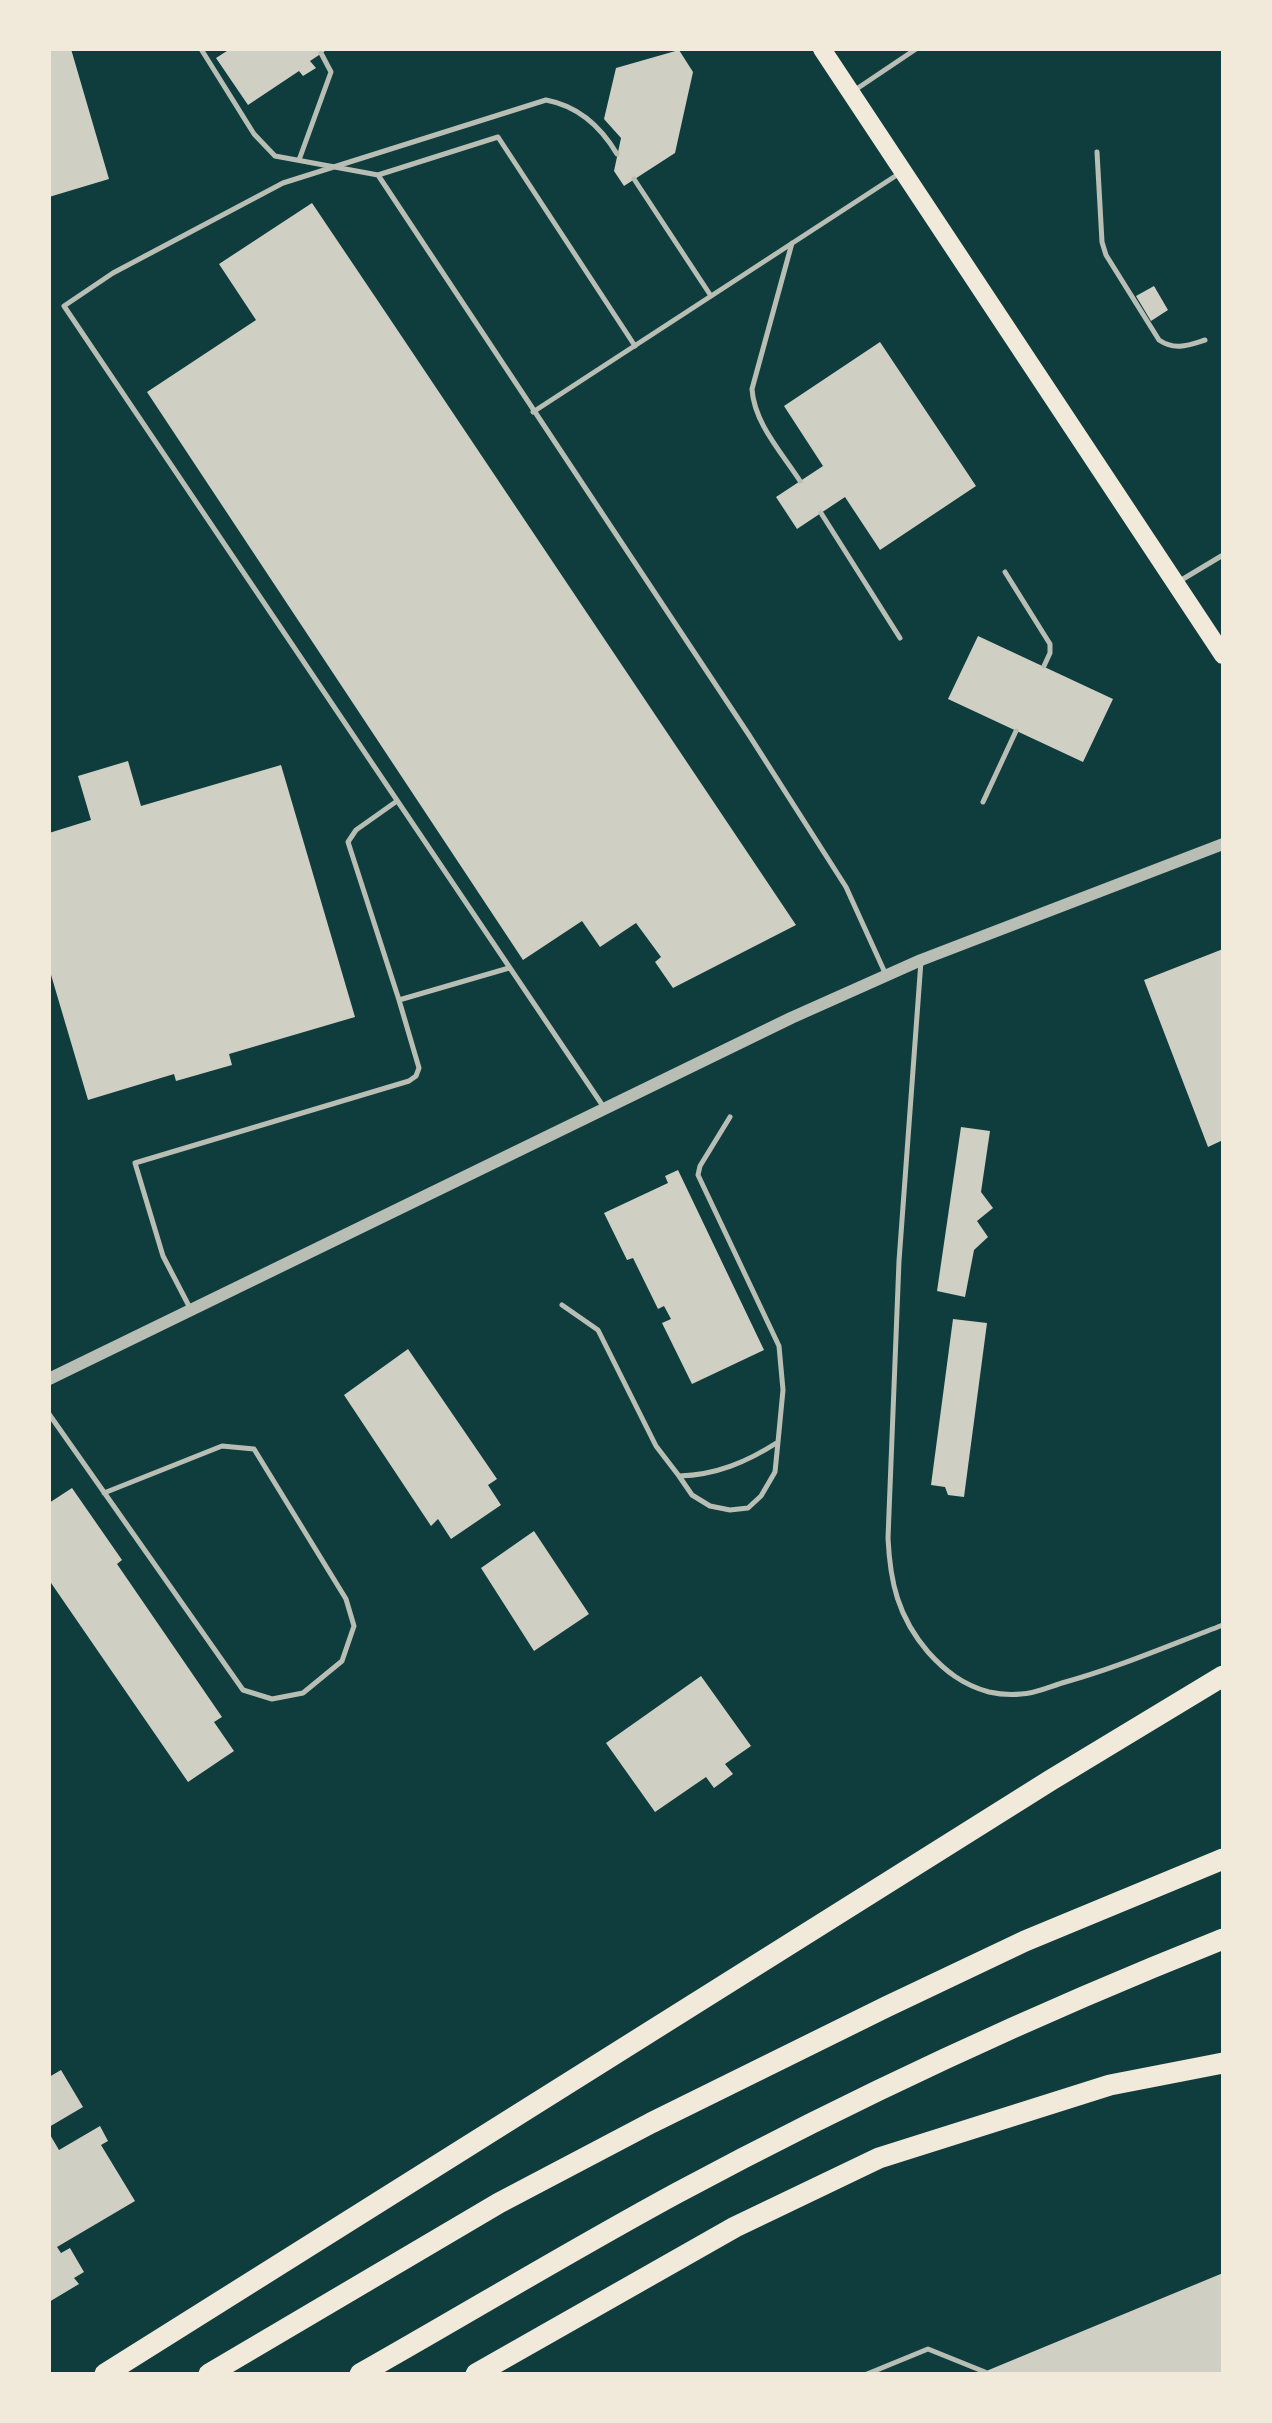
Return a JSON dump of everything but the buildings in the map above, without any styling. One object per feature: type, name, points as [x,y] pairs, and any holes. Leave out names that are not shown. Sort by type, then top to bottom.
[{"type":"highway","points":[[105,2374],[1051,1780],[1223,1676]]},
{"type":"highway","points":[[209,2374],[499,2203],[651,2123],[1026,1941],[1223,1859]]},
{"type":"highway","points":[[360,2374],[676,2193],[831,2113],[987,2038],[1223,1939]]},
{"type":"highway","points":[[476,2374],[735,2227],[879,2158],[1110,2085],[1223,2063]]},
{"type":"main road","points":[[822,49],[1223,655]]},
{"type":"street","points":[[49,1379],[791,1018],[922,960],[1223,844]]},
{"type":"lane","points":[[201,49],[254,134],[275,156],[378,175],[498,137],[635,346]]},
{"type":"lane","points":[[850,93],[916,49]]},
{"type":"lane","points":[[299,160],[331,72],[321,53]]},
{"type":"lane","points":[[605,1109],[64,306],[113,273],[283,183],[546,100],[566,104],[581,114],[596,127],[617,154]]},
{"type":"lane","points":[[1097,152],[1102,242],[1106,255],[1159,340],[1182,347],[1205,340]]},
{"type":"lane","points":[[533,412],[903,171]]},
{"type":"lane","points":[[378,175],[734,712],[846,887],[886,975]]},
{"type":"lane","points":[[634,179],[711,296]]},
{"type":"lane","points":[[792,243],[752,389],[753,405],[760,419],[800,481]]},
{"type":"lane","points":[[821,513],[900,638]]},
{"type":"lane","points":[[1176,584],[1223,555]]},
{"type":"lane","points":[[1005,572],[1050,644],[1050,653],[1044,666]]},
{"type":"lane","points":[[984,802],[1016,731]]},
{"type":"lane","points":[[191,1310],[163,1256],[135,1163],[409,1081],[416,1076],[419,1068],[348,842],[356,830],[397,801]]},
{"type":"lane","points":[[922,960],[899,1261],[888,1538],[894,1591],[906,1619],[924,1648],[940,1666],[963,1683],[991,1692],[1023,1694],[1082,1678],[1223,1625]]},
{"type":"lane","points":[[399,1000],[509,968]]},
{"type":"lane","points":[[562,1305],[598,1330],[656,1446],[692,1495],[710,1506],[730,1510],[748,1508],[761,1496],[775,1472],[783,1390],[779,1346],[698,1175],[700,1166],[730,1117]]},
{"type":"lane","points":[[49,1414],[104,1493],[243,1690],[272,1699],[303,1693],[342,1661],[354,1626],[346,1599],[254,1450],[222,1446],[104,1493]]},
{"type":"lane","points":[[679,1476],[704,1475],[727,1468],[758,1455],[778,1441]]},
{"type":"lane","points":[[867,2374],[928,2349],[985,2371]]}]
